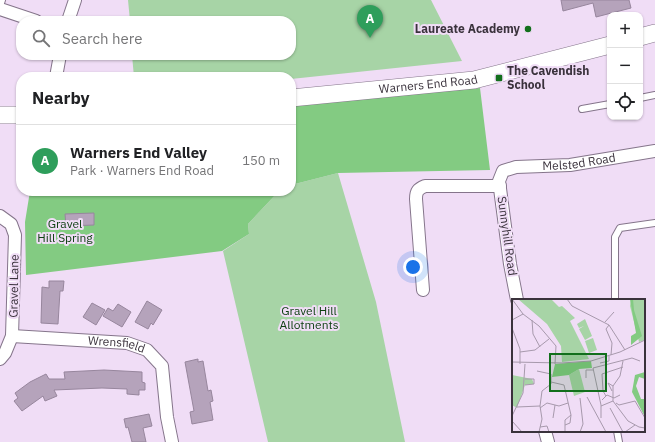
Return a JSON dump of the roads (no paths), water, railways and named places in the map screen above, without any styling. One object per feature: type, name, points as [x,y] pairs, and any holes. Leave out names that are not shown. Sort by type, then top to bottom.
[{"type":"street","points":[[70,16],[75,0]]},
{"type":"street","points":[[0,7],[23,16]]},
{"type":"street","points":[[643,36],[655,33]]},
{"type":"street","name":"Warners End Road","points":[[296,98],[474,80],[607,46]]},
{"type":"street","points":[[57,72],[59,60]]},
{"type":"street","points":[[0,115],[16,115]]},
{"type":"street","name":"Melsted Road","points":[[503,172],[516,167],[570,165],[655,151]]},
{"type":"street","name":"Sunnyhill Road","points":[[503,172],[499,181],[510,264],[517,299]]},
{"type":"street","points":[[423,290],[416,199],[416,193],[419,188],[425,186],[500,186]]},
{"type":"street","name":"Gravel Lane","points":[[0,216],[11,224],[15,235],[12,336],[5,353],[0,358]]},
{"type":"street","name":"Wrensfield","points":[[12,336],[127,343],[147,350],[162,366],[166,417],[172,442]]},
{"type":"street","points":[[545,432],[548,442]]},
{"type":"lane","points":[[0,7],[2,0]]},
{"type":"lane","points":[[643,97],[655,95]]},
{"type":"lane","points":[[582,109],[607,105]]},
{"type":"lane","points":[[615,299],[615,237],[620,228],[655,222]]},
{"type":"lane","points":[[617,432],[619,442]]},
{"type":"place","name":"Laureate Academy","points":[[528,29]]},
{"type":"place","name":"Warners End Valley","points":[[370,38]]},
{"type":"place","name":"The Cavendish School","points":[[499,78]]},
{"type":"park label","name":"Gravel Hill Spring","points":[[65,231]]},
{"type":"park label","name":"Gravel Hill Allotments","points":[[309,318]]}]
